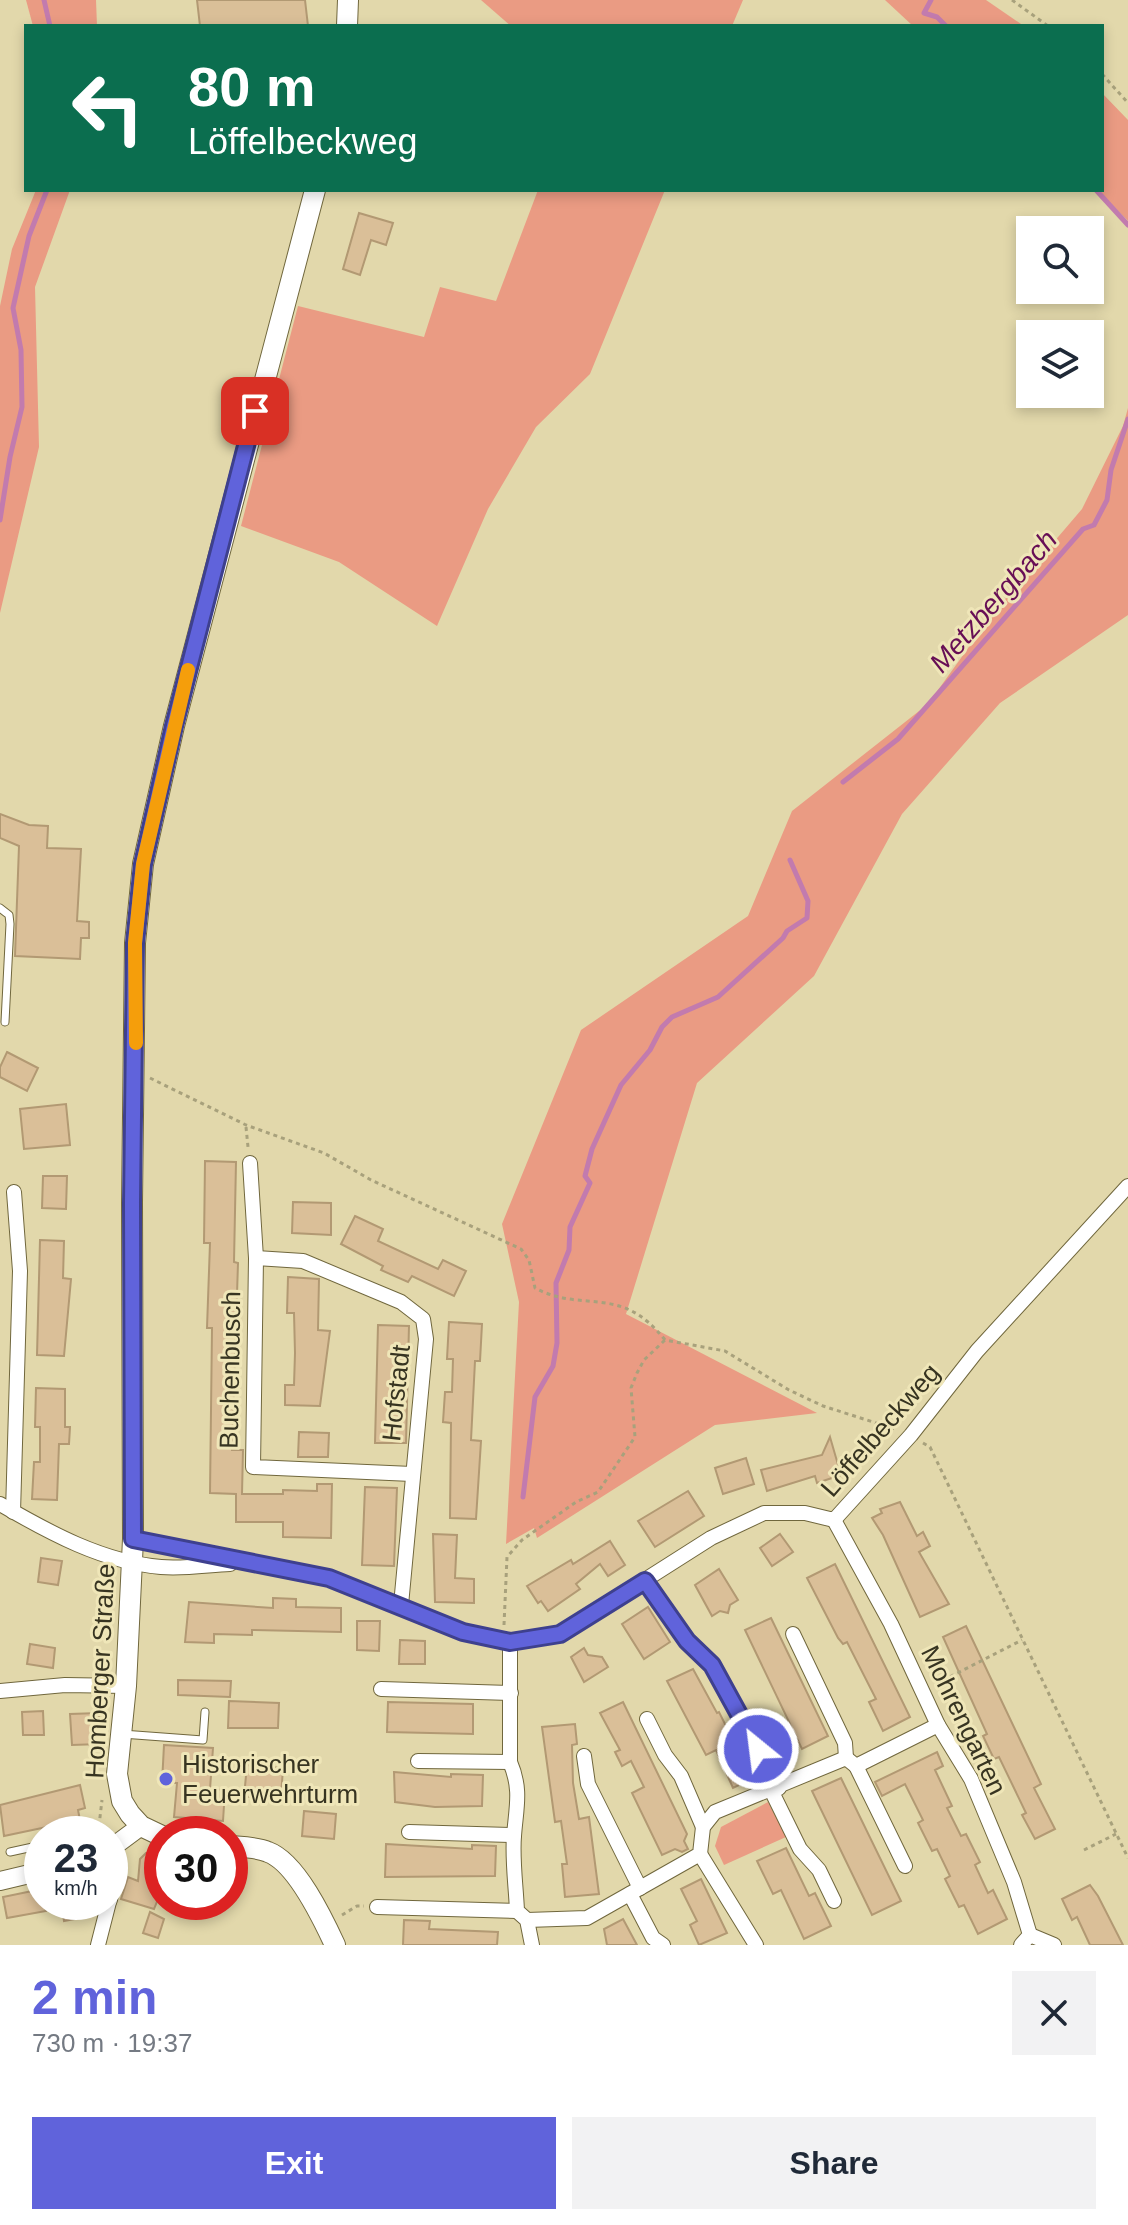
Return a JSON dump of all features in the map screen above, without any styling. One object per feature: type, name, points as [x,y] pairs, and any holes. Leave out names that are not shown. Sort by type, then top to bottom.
[{"type":"main road","points":[[347,24],[348,0]]},
{"type":"main road","name":"Homberger Straße","points":[[141,1826],[122,1801],[109,1764],[120,1734],[126,1686],[133,1539],[135,943],[143,864],[174,726],[314,192]]},
{"type":"main road","points":[[248,1848],[278,1856],[293,1872],[335,1945]]},
{"type":"street","name":"Buchenbusch","points":[[250,1163],[256,1258],[253,1467],[412,1474]]},
{"type":"street","name":"Löffelbeckweg","points":[[133,1539],[329,1578],[463,1632],[507,1642],[560,1634],[711,1538],[764,1513],[805,1513],[834,1520],[911,1435],[977,1351],[1128,1186]]},
{"type":"street","points":[[7,1508],[20,1271],[14,1192]]},
{"type":"street","name":"Hofstadt","points":[[256,1258],[303,1261],[401,1302],[423,1319],[426,1339],[401,1605]]},
{"type":"street","name":"Löffelbeckweg","points":[[7,1508],[76,1544],[132,1563],[165,1567],[250,1563]]},
{"type":"street","name":"Mohrengarten","points":[[834,1520],[891,1624],[938,1725],[971,1779],[1014,1882],[1026,1940]]},
{"type":"street","points":[[645,1581],[687,1641],[712,1665],[775,1788],[800,1849],[819,1870],[834,1901]]},
{"type":"street","points":[[793,1634],[851,1762],[905,1866]]},
{"type":"street","points":[[507,1642],[511,1693],[510,1762],[516,1776],[517,1790],[518,1818],[514,1835],[522,1916],[532,1945]]},
{"type":"street","points":[[0,1691],[65,1685],[126,1686]]},
{"type":"street","points":[[381,1689],[511,1693]]},
{"type":"street","points":[[647,1719],[665,1755],[681,1776],[703,1827],[700,1854],[756,1945]]},
{"type":"street","points":[[703,1827],[715,1812],[851,1762],[938,1725]]},
{"type":"street","points":[[584,1756],[588,1784],[653,1938],[663,1945]]},
{"type":"street","points":[[418,1761],[510,1762]]},
{"type":"street","points":[[128,1836],[141,1826]]},
{"type":"street","points":[[409,1832],[514,1835]]},
{"type":"street","points":[[377,1907],[587,1918],[700,1854]]},
{"type":"street","points":[[0,1881],[24,1875]]},
{"type":"street","points":[[98,1945],[105,1920]]},
{"type":"street","points":[[1026,1940],[1054,1945]]},
{"type":"lane","points":[[0,908],[9,915],[10,924],[5,1022]]},
{"type":"lane","points":[[120,1734],[203,1740],[205,1712]]},
{"type":"lane","points":[[10,1852],[24,1849]]},
{"type":"path","points":[[1012,0],[1045,24]]},
{"type":"path","points":[[1104,76],[1128,103]]},
{"type":"path","points":[[136,1071],[246,1125],[324,1153],[371,1180],[521,1249],[529,1260],[535,1288],[545,1293],[611,1302],[631,1310],[652,1324],[665,1340],[725,1351],[789,1390],[823,1406],[868,1418],[911,1435],[930,1447],[1128,1858]]},
{"type":"path","points":[[246,1125],[250,1163]]},
{"type":"path","points":[[507,1642],[507,1557],[522,1540],[576,1502],[598,1492],[635,1437],[631,1388],[637,1373],[644,1360],[665,1340]]},
{"type":"path","points":[[922,1691],[1024,1639]]},
{"type":"path","points":[[1084,1850],[1116,1834]]},
{"type":"path","points":[[325,1926],[357,1906],[377,1907]]},
{"type":"shaded area","points":[[26,0],[96,0],[97,24],[32,24]]},
{"type":"shaded area","points":[[481,0],[743,0],[733,24],[509,24]]},
{"type":"shaded area","points":[[885,0],[986,0],[1021,24],[911,24]]},
{"type":"shaded area","points":[[1104,95],[1128,120],[1128,221],[1100,192],[1104,192]]},
{"type":"shaded area","points":[[35,192],[69,192],[35,287],[39,447],[0,613],[0,306],[12,249]]},
{"type":"shaded area","points":[[537,192],[664,192],[590,374],[536,427],[488,509],[437,626],[339,562],[241,526],[298,306],[424,337],[440,287],[496,301]]},
{"type":"shaded area","points":[[1128,408],[1128,615],[1000,703],[902,814],[814,976],[697,1083],[626,1314],[817,1413],[715,1425],[537,1538],[534,1528],[506,1544],[519,1302],[502,1224],[581,1030],[748,916],[792,811],[928,704],[994,612],[1082,509],[1123,426]]},
{"type":"shaded area","points":[[768,1802],[786,1837],[724,1865],[715,1846],[721,1827]]},
{"type":"building","points":[[197,0],[305,0],[308,24],[200,24]]},
{"type":"building","points":[[359,213],[393,223],[386,245],[371,240],[360,275],[343,269]]},
{"type":"building","points":[[0,814],[29,825],[48,826],[47,848],[81,849],[77,921],[89,922],[89,938],[81,938],[80,959],[15,956],[19,846],[0,838]]},
{"type":"building","points":[[7,1052],[38,1068],[27,1091],[0,1077],[0,1067]]},
{"type":"building","points":[[66,1104],[70,1145],[24,1149],[20,1109]]},
{"type":"building","points":[[205,1161],[236,1162],[234,1262],[238,1263],[232,1450],[243,1450],[242,1494],[317,1491],[317,1484],[332,1484],[331,1538],[283,1537],[283,1522],[236,1522],[236,1494],[210,1493],[212,1328],[207,1328],[210,1243],[204,1243]]},
{"type":"building","points":[[43,1176],[67,1176],[66,1209],[42,1208]]},
{"type":"building","points":[[293,1202],[331,1203],[331,1235],[292,1233]]},
{"type":"building","points":[[355,1216],[383,1229],[378,1241],[438,1269],[443,1260],[466,1271],[454,1296],[412,1276],[408,1282],[381,1270],[383,1266],[341,1244]]},
{"type":"building","points":[[40,1240],[64,1241],[63,1278],[71,1279],[64,1356],[37,1355]]},
{"type":"building","points":[[288,1277],[319,1279],[318,1330],[330,1331],[320,1406],[285,1405],[285,1385],[294,1385],[295,1353],[294,1313],[287,1313]]},
{"type":"building","points":[[449,1322],[482,1324],[480,1361],[475,1361],[471,1440],[481,1441],[476,1519],[450,1518],[451,1423],[443,1422],[445,1392],[452,1392],[453,1359],[447,1359]]},
{"type":"building","points":[[378,1325],[409,1326],[406,1443],[375,1443]]},
{"type":"building","points":[[36,1388],[65,1389],[65,1427],[70,1427],[69,1444],[59,1444],[57,1500],[32,1499],[34,1462],[40,1462],[40,1427],[35,1427]]},
{"type":"building","points":[[299,1432],[329,1433],[328,1457],[298,1457]]},
{"type":"building","points":[[830,1437],[841,1475],[817,1483],[815,1476],[767,1491],[761,1470],[822,1455]]},
{"type":"building","points":[[746,1458],[754,1484],[723,1494],[715,1468]]},
{"type":"building","points":[[365,1487],[397,1488],[394,1566],[362,1565]]},
{"type":"building","points":[[688,1491],[704,1516],[655,1547],[638,1521]]},
{"type":"building","points":[[900,1502],[917,1536],[923,1532],[930,1546],[919,1552],[949,1604],[920,1617],[883,1535],[872,1518],[882,1513],[880,1509]]},
{"type":"building","points":[[433,1534],[457,1535],[455,1578],[474,1579],[474,1603],[435,1602]]},
{"type":"building","points":[[780,1534],[793,1552],[772,1566],[760,1548]]},
{"type":"building","points":[[610,1541],[625,1565],[608,1576],[600,1564],[576,1584],[580,1589],[548,1611],[541,1601],[538,1603],[527,1586],[571,1560],[573,1564]]},
{"type":"building","points":[[41,1558],[62,1561],[58,1585],[38,1582]]},
{"type":"building","points":[[835,1564],[910,1717],[883,1731],[869,1702],[876,1699],[847,1642],[843,1644],[838,1638],[807,1578]]},
{"type":"building","points":[[719,1569],[738,1600],[730,1605],[728,1613],[720,1611],[712,1616],[695,1585]]},
{"type":"building","points":[[273,1598],[296,1599],[296,1607],[341,1608],[341,1632],[252,1630],[252,1635],[214,1634],[214,1643],[185,1642],[189,1602],[273,1608]]},
{"type":"building","points":[[648,1607],[670,1642],[644,1659],[622,1624]]},
{"type":"building","points":[[771,1618],[828,1736],[802,1749],[745,1630]]},
{"type":"building","points":[[357,1621],[380,1621],[379,1651],[357,1650]]},
{"type":"building","points":[[966,1626],[1041,1784],[1034,1788],[1055,1829],[1035,1839],[999,1757],[994,1759],[983,1736],[987,1734],[943,1637]]},
{"type":"building","points":[[400,1640],[425,1641],[425,1664],[399,1664]]},
{"type":"building","points":[[30,1644],[55,1648],[53,1668],[27,1664]]},
{"type":"building","points":[[584,1648],[588,1655],[602,1657],[608,1667],[584,1682],[571,1657]]},
{"type":"building","points":[[693,1669],[756,1777],[733,1788],[716,1750],[706,1755],[667,1681]]},
{"type":"building","points":[[178,1680],[231,1681],[230,1697],[178,1695]]},
{"type":"building","points":[[229,1701],[279,1703],[278,1728],[228,1728]]},
{"type":"building","points":[[388,1702],[473,1704],[473,1734],[387,1732]]},
{"type":"building","points":[[623,1702],[687,1834],[684,1841],[688,1849],[682,1852],[675,1849],[662,1855],[632,1793],[644,1787],[631,1761],[622,1766],[615,1752],[620,1750],[600,1713]]},
{"type":"building","points":[[43,1711],[44,1735],[23,1735],[22,1712]]},
{"type":"building","points":[[99,1713],[100,1744],[72,1745],[70,1714]]},
{"type":"building","points":[[575,1724],[577,1744],[572,1745],[573,1783],[579,1819],[589,1817],[599,1894],[565,1897],[562,1864],[567,1864],[561,1821],[555,1822],[542,1727]]},
{"type":"building","points":[[164,1745],[213,1748],[210,1789],[225,1790],[223,1816],[174,1816],[177,1783],[162,1783]]},
{"type":"building","points":[[937,1752],[943,1766],[935,1770],[952,1806],[947,1808],[961,1836],[966,1834],[980,1862],[975,1865],[988,1893],[993,1890],[1007,1919],[978,1934],[964,1905],[959,1907],[945,1879],[950,1876],[937,1849],[932,1851],[918,1823],[923,1820],[905,1784],[882,1796],[875,1782]]},
{"type":"building","points":[[247,1765],[283,1768],[281,1797],[244,1797]]},
{"type":"building","points":[[394,1772],[451,1777],[451,1774],[483,1775],[482,1806],[435,1807],[395,1802]]},
{"type":"building","points":[[841,1778],[901,1901],[872,1915],[812,1791]]},
{"type":"building","points":[[80,1785],[85,1808],[78,1810],[79,1816],[24,1816],[24,1832],[4,1836],[0,1805]]},
{"type":"building","points":[[304,1811],[336,1814],[334,1839],[302,1836]]},
{"type":"building","points":[[386,1844],[472,1849],[472,1845],[496,1846],[495,1876],[385,1877]]},
{"type":"building","points":[[786,1848],[809,1896],[815,1893],[831,1926],[804,1939],[781,1890],[773,1894],[757,1861]]},
{"type":"building","points":[[144,1855],[144,1906],[128,1901],[128,1877],[138,1881],[140,1859]]},
{"type":"building","points":[[701,1879],[727,1933],[699,1945],[690,1925],[697,1921],[681,1889]]},
{"type":"building","points":[[1090,1885],[1123,1945],[1090,1945],[1077,1917],[1072,1920],[1062,1899]]},
{"type":"building","points":[[24,1893],[24,1915],[7,1918],[3,1897]]},
{"type":"building","points":[[623,1919],[637,1945],[607,1945],[604,1929]]},
{"type":"building","points":[[147,1920],[164,1920],[158,1938],[143,1933]]},
{"type":"building","points":[[404,1920],[430,1921],[429,1929],[498,1932],[497,1945],[403,1945]]},
{"type":"waterway","points":[[44,0],[50,24]]},
{"type":"waterway","name":"Metzbergbach","points":[[931,0],[924,13],[937,17],[944,24]]},
{"type":"waterway","points":[[0,520],[22,407],[21,350],[13,308],[29,236],[46,192]]},
{"type":"waterway","name":"Metzbergbach","points":[[1098,192],[1128,225]]},
{"type":"waterway","name":"Metzbergbach","points":[[843,782],[898,739],[1083,529],[1094,525],[1107,500],[1111,470],[1128,419]]},
{"type":"waterway","name":"Metzbergbach","points":[[523,1497],[535,1397],[553,1366],[557,1343],[556,1283],[569,1250],[570,1227],[590,1183],[585,1176],[592,1149],[621,1085],[650,1050],[662,1027],[672,1017],[718,997],[787,931],[807,918],[808,901],[790,860]]},
{"type":"slow traffic","points":[[136,1043],[135,943],[143,864],[188,670]]},
{"type":"place","name":"Historischer Feuerwehrturm","points":[[166,1779]]},
{"type":"route","points":[[255,411],[174,726],[143,864],[135,943],[131,1336],[133,1539],[329,1578],[463,1632],[504,1642],[560,1634],[645,1581],[687,1641],[712,1665],[758,1749]]}]
